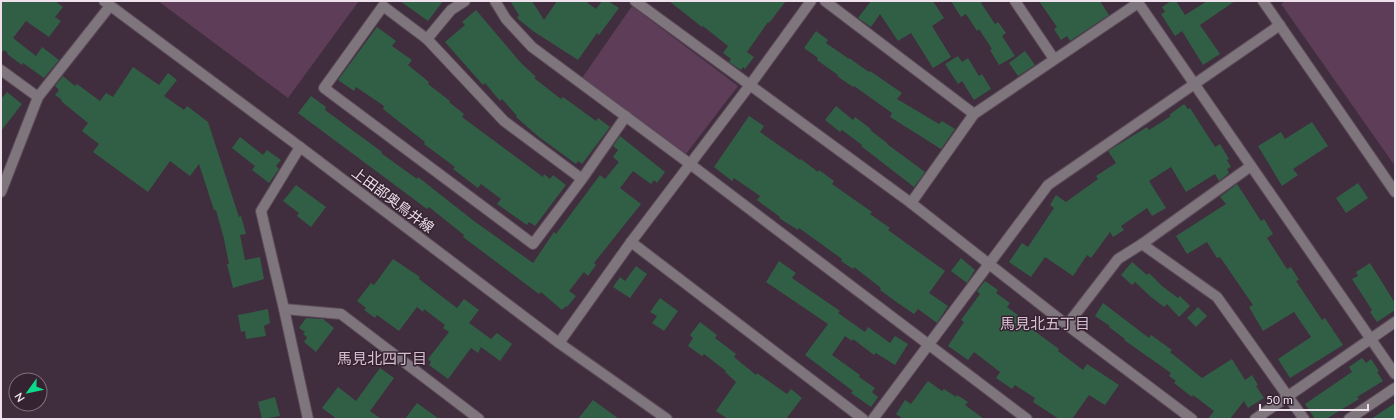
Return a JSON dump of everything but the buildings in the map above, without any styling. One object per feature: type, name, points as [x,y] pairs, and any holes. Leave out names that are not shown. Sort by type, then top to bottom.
[{"type":"street","points":[[427,39],[451,10],[465,1]]},
{"type":"street","points":[[495,1],[506,19],[532,47],[690,164],[1027,419]]},
{"type":"street","points":[[636,1],[911,203],[988,264],[1192,419]]},
{"type":"street","points":[[559,343],[631,242],[750,85],[811,1]]},
{"type":"street","points":[[825,1],[974,114]]},
{"type":"street","points":[[1015,1],[1054,60]]},
{"type":"street","points":[[911,203],[974,114],[1137,2],[1395,374]]},
{"type":"street","points":[[1268,3],[1280,25],[1395,192]]},
{"type":"street","points":[[1,192],[38,98],[107,4]]},
{"type":"street","name":"上田部奥鳥井線","points":[[107,4],[300,147],[559,343],[667,419]]},
{"type":"street","points":[[582,179],[504,121],[427,39],[383,6],[324,88],[533,244],[582,179],[626,116]]},
{"type":"street","points":[[873,419],[1048,185],[1280,25]]},
{"type":"street","points":[[1,70],[38,98]]},
{"type":"street","points":[[300,147],[261,211],[308,418]]},
{"type":"street","points":[[1068,325],[1118,259],[1142,244],[1251,166]]},
{"type":"street","points":[[631,242],[863,419]]},
{"type":"street","points":[[1142,244],[1217,297],[1304,419]]},
{"type":"street","points":[[284,309],[340,314],[478,419]]},
{"type":"street","points":[[1255,419],[1395,322]]},
{"type":"street","points":[[1349,419],[1395,388]]},
{"type":"shaded area","points":[[158,1],[359,1],[288,98]]},
{"type":"shaded area","points":[[1285,1],[1395,1],[1395,166],[1281,4]]},
{"type":"shaded area","points":[[632,6],[738,86],[686,154],[582,78]]},
{"type":"district","name":"馬見北五丁目","points":[[1045,324]]},
{"type":"district","name":"馬見北四丁目","points":[[382,359]]}]
